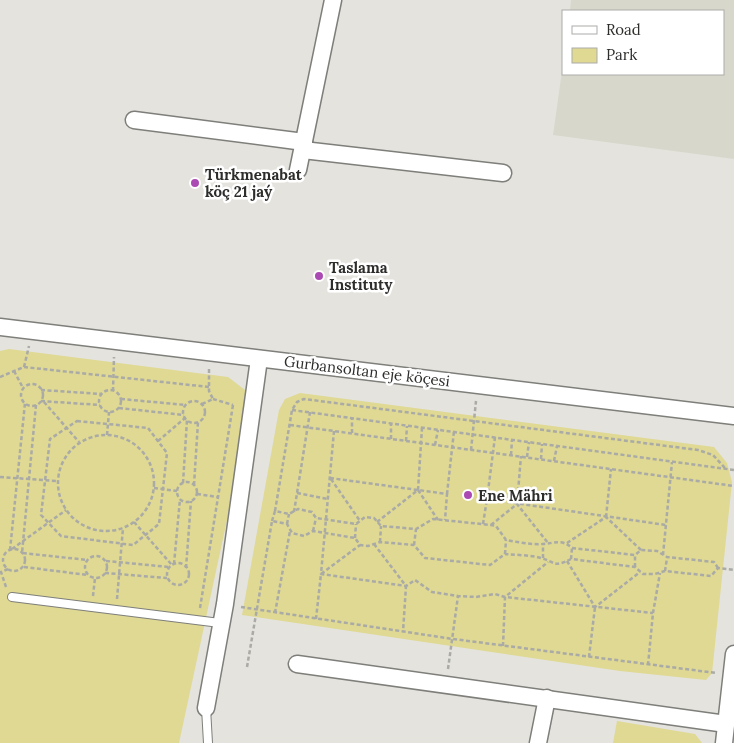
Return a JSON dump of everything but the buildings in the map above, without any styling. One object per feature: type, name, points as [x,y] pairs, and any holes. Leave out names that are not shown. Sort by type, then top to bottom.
[{"type":"street","points":[[298,170],[333,0]]},
{"type":"street","points":[[134,120],[303,146],[503,173]]},
{"type":"street","name":"Gurbansoltan eje köçesi","points":[[0,327],[734,416]]},
{"type":"street","points":[[206,708],[220,623],[225,604],[259,358]]},
{"type":"street","points":[[724,743],[734,654]]},
{"type":"street","points":[[297,664],[726,724]]},
{"type":"street","points":[[538,743],[547,698]]},
{"type":"lane","points":[[12,597],[220,623]]},
{"type":"lane","points":[[206,708],[208,743]]},
{"type":"path","points":[[24,367],[33,331]]},
{"type":"path","points":[[113,391],[115,341]]},
{"type":"path","points":[[209,353],[209,387],[213,399]]},
{"type":"path","points":[[0,377],[24,367],[209,387]]},
{"type":"path","points":[[14,371],[23,388],[21,398],[25,403],[36,405],[42,402],[100,405]]},
{"type":"path","points":[[23,388],[33,384],[41,390],[102,394],[107,391],[113,391],[121,399],[186,405],[195,401],[202,404],[213,399],[251,411]]},
{"type":"path","points":[[471,450],[478,384]]},
{"type":"path","points":[[41,390],[42,402],[79,442]]},
{"type":"path","points":[[102,394],[100,405],[103,410],[109,412],[119,408],[185,417],[198,421]]},
{"type":"path","points":[[119,408],[121,399]]},
{"type":"path","points":[[247,667],[292,410],[297,402],[304,399],[698,450],[713,455],[725,468]]},
{"type":"path","points":[[10,550],[25,403]]},
{"type":"path","points":[[197,494],[194,485],[198,421],[204,414],[202,404]]},
{"type":"path","points":[[23,567],[25,558],[22,553],[36,405]]},
{"type":"path","points":[[177,490],[183,483],[186,405]]},
{"type":"path","points":[[198,621],[233,405]]},
{"type":"path","points":[[292,410],[734,470]]},
{"type":"path","points":[[107,435],[109,412]]},
{"type":"path","points":[[294,512],[310,412]]},
{"type":"path","points":[[158,441],[185,417]]},
{"type":"path","points":[[352,418],[352,433]]},
{"type":"path","points":[[77,421],[108,424],[148,428],[167,452],[159,524],[133,545],[60,536],[41,515],[50,439],[77,421]]},
{"type":"path","points":[[391,439],[392,424]]},
{"type":"path","points":[[290,425],[734,486]]},
{"type":"path","points":[[406,441],[407,426]]},
{"type":"path","points":[[422,428],[418,490],[438,520]]},
{"type":"path","points":[[435,445],[438,430]]},
{"type":"path","points":[[316,619],[334,431]]},
{"type":"path","points":[[444,520],[454,431]]},
{"type":"path","points":[[107,435],[120,437],[132,442],[150,462],[154,475],[151,501],[144,513],[134,522],[110,532],[91,529],[74,520],[66,510],[59,496],[57,481],[63,459],[79,442],[88,438],[107,435]]},
{"type":"path","points":[[483,524],[495,437]]},
{"type":"path","points":[[511,455],[512,440]]},
{"type":"path","points":[[527,457],[529,442]]},
{"type":"path","points":[[540,459],[542,444]]},
{"type":"path","points":[[554,461],[557,446]]},
{"type":"path","points":[[521,456],[517,504],[548,543]]},
{"type":"path","points":[[663,555],[672,462]]},
{"type":"path","points":[[567,543],[606,516],[611,469]]},
{"type":"path","points":[[0,477],[57,481]]},
{"type":"path","points":[[330,478],[447,494]]},
{"type":"path","points":[[330,478],[360,520]]},
{"type":"path","points":[[183,483],[194,485]]},
{"type":"path","points":[[154,488],[177,490]]},
{"type":"path","points":[[167,578],[172,566],[180,500],[177,490]]},
{"type":"path","points":[[377,522],[418,490]]},
{"type":"path","points":[[297,493],[328,499]]},
{"type":"path","points":[[197,494],[218,497]]},
{"type":"path","points":[[186,568],[191,502],[197,494]]},
{"type":"path","points":[[487,499],[666,525]]},
{"type":"path","points":[[180,500],[191,502]]},
{"type":"path","points":[[491,525],[517,504]]},
{"type":"path","points":[[275,511],[289,514],[298,509],[312,512],[316,518],[356,524]]},
{"type":"path","points":[[8,569],[4,559],[10,550],[66,510]]},
{"type":"path","points":[[289,514],[287,524],[292,534],[304,536],[313,531],[355,538]]},
{"type":"path","points":[[606,516],[641,550],[657,551],[667,557],[714,562],[718,568],[734,570]]},
{"type":"path","points":[[360,545],[355,538],[356,524],[365,517],[374,518],[381,526],[416,529],[433,519],[496,526],[506,540],[505,554]]},
{"type":"path","points":[[313,531],[316,518]]},
{"type":"path","points":[[272,521],[287,524]]},
{"type":"path","points":[[134,522],[172,566]]},
{"type":"path","points":[[380,542],[381,526]]},
{"type":"path","points":[[117,610],[123,528]]},
{"type":"path","points":[[414,545],[416,529]]},
{"type":"path","points":[[275,613],[290,530]]},
{"type":"path","points":[[506,540],[543,544],[553,541],[567,543],[572,548],[636,555]]},
{"type":"path","points":[[321,574],[360,545],[380,542],[414,545],[425,558],[490,565],[505,554],[543,558],[548,562],[563,564],[569,560],[635,567],[643,574],[665,571],[712,576],[718,568]]},
{"type":"path","points":[[374,544],[406,586],[403,632]]},
{"type":"path","points":[[543,544],[543,558]]},
{"type":"path","points":[[572,548],[569,560],[594,607],[588,658]]},
{"type":"path","points":[[10,550],[88,560],[97,556],[105,561],[120,563],[172,566],[181,564],[189,574],[183,584],[172,583],[167,578],[105,573],[95,578]]},
{"type":"path","points":[[635,567],[636,555],[641,550]]},
{"type":"path","points":[[665,571],[667,557]]},
{"type":"path","points":[[88,560],[85,566],[89,575]]},
{"type":"path","points":[[105,561],[107,567],[105,573]]},
{"type":"path","points":[[503,646],[505,597],[548,562]]},
{"type":"path","points":[[12,597],[1,572],[8,569],[14,571],[23,567],[89,575],[95,578]]},
{"type":"path","points":[[594,607],[640,572]]},
{"type":"path","points":[[648,665],[653,613],[660,573]]},
{"type":"path","points":[[321,574],[406,586],[415,580],[432,592],[458,596],[476,597],[495,594],[505,597],[653,613]]},
{"type":"path","points":[[92,607],[95,578]]},
{"type":"path","points":[[446,684],[458,596]]},
{"type":"path","points":[[225,604],[257,611],[403,632],[712,673]]},
{"type":"shaded area","points":[[571,0],[734,0],[734,159],[553,135],[562,71],[562,75],[724,75],[724,10],[570,10]]},
{"type":"green space","points":[[9,349],[228,377],[245,390],[252,404],[179,743],[0,743],[0,351]]},
{"type":"green space","points":[[300,393],[714,447],[727,463],[732,482],[712,673],[706,680],[620,671],[242,615],[279,410],[285,399]]},
{"type":"green space","points":[[617,721],[695,734],[702,743],[613,743]]},
{"type":"place","name":"Türkmenabat köç 21 jaý","points":[[195,183]]},
{"type":"place","name":"Taslama Instituty","points":[[319,276]]},
{"type":"place","name":"Ene Mähri","points":[[468,495]]}]
